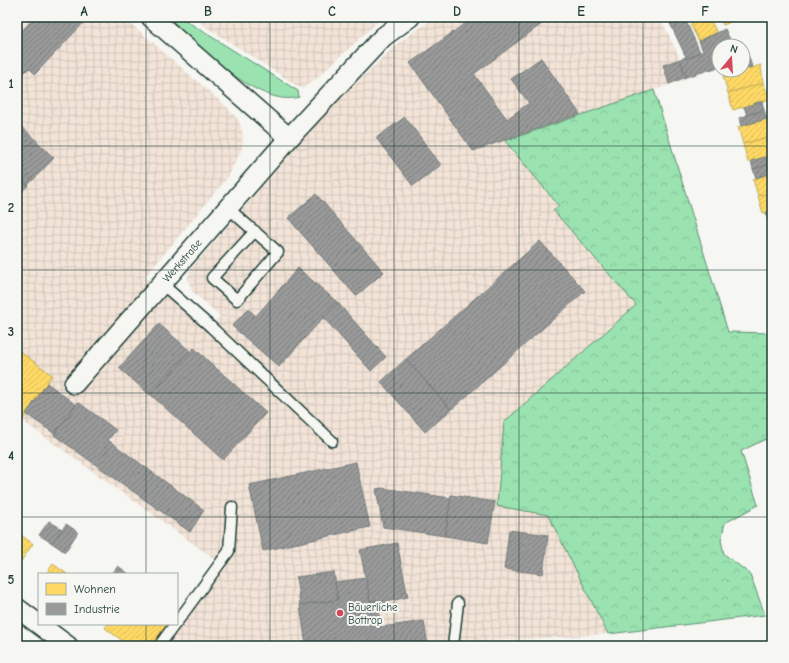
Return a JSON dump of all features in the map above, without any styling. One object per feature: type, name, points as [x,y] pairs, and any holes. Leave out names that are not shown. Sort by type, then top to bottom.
[{"type":"street","points":[[151,17],[289,138]]},
{"type":"street","name":"Werkstraße","points":[[74,384],[289,138],[383,37],[410,17]]},
{"type":"street","points":[[17,608],[38,624]]},
{"type":"street","points":[[40,625],[68,646]]},
{"type":"lane","points":[[228,208],[278,252],[237,300],[212,278],[254,231]]},
{"type":"lane","points":[[162,284],[211,327],[332,441]]},
{"type":"lane","points":[[178,621],[229,551],[232,507]]},
{"type":"lane","points":[[453,646],[458,603]]},
{"type":"lane","points":[[158,646],[174,625]]},
{"type":"shaded area","points":[[17,17],[123,17],[227,107],[239,121],[243,134],[242,149],[228,177],[145,277],[207,331],[220,316],[192,291],[188,280],[189,271],[328,110],[397,44],[435,17],[660,17],[680,59],[686,79],[505,141],[559,206],[553,210],[636,305],[504,422],[497,505],[548,515],[608,634],[481,642],[479,646],[154,646],[169,625],[178,625],[178,613],[216,560],[17,417]]},
{"type":"shaded area","points":[[191,17],[383,17],[317,78],[302,89]]},
{"type":"green space","points":[[168,17],[180,17],[298,91],[299,97],[283,98],[265,93],[247,84],[211,57]]},
{"type":"green space","points":[[654,90],[728,332],[772,333],[772,436],[741,451],[758,505],[725,523],[721,540],[724,554],[750,574],[765,615],[608,634],[548,515],[497,506],[504,422],[636,305],[553,210],[559,206],[505,141]]},
{"type":"building: Wohnen","points":[[705,17],[709,17],[717,33],[699,41],[690,24]]},
{"type":"building: Wohnen","points":[[720,17],[742,17],[723,25]]},
{"type":"building: Wohnen","points":[[761,65],[763,83],[728,93],[724,78],[751,78],[751,68]]},
{"type":"building: Wohnen","points":[[763,83],[770,99],[733,110],[728,93]]},
{"type":"building: Wohnen","points":[[772,117],[772,136],[743,144],[738,127]]},
{"type":"building: Wohnen","points":[[772,136],[772,155],[748,162],[743,144]]},
{"type":"building: Wohnen","points":[[772,173],[772,192],[758,196],[753,179]]},
{"type":"building: Wohnen","points":[[772,192],[772,211],[763,213],[758,196]]},
{"type":"building: Wohnen","points":[[772,230],[772,245],[768,231]]},
{"type":"building: Wohnen","points":[[17,349],[52,375],[22,421],[17,417]]},
{"type":"building: Wohnen","points":[[17,532],[33,544],[18,565],[17,564]]},
{"type":"building: Wohnen","points":[[53,564],[66,573],[47,573]]},
{"type":"building: Wohnen","points":[[107,625],[168,625],[152,646],[133,646],[130,643],[128,645],[105,628]]},
{"type":"building: Industrie","points":[[35,17],[89,17],[35,74],[29,68],[17,80],[17,36]]},
{"type":"building: Industrie","points":[[474,17],[551,17],[474,74],[507,119],[529,103],[511,79],[541,58],[580,114],[473,151],[410,63]]},
{"type":"building: Industrie","points":[[667,17],[684,17],[700,52],[687,59]]},
{"type":"building: Industrie","points":[[725,29],[729,38],[711,38],[711,69],[686,77],[680,59],[686,57],[687,59],[703,51],[699,41]]},
{"type":"building: Industrie","points":[[680,59],[686,77],[669,84],[663,65]]},
{"type":"building: Industrie","points":[[762,101],[764,110],[747,115],[744,107]]},
{"type":"building: Industrie","points":[[764,110],[767,119],[741,126],[739,118]]},
{"type":"building: Industrie","points":[[405,117],[441,165],[413,186],[376,138]]},
{"type":"building: Industrie","points":[[17,122],[54,158],[28,185],[17,175]]},
{"type":"building: Industrie","points":[[772,155],[772,164],[753,169],[751,161]]},
{"type":"building: Industrie","points":[[772,164],[772,173],[756,178],[753,169]]},
{"type":"building: Industrie","points":[[17,175],[28,185],[17,197]]},
{"type":"building: Industrie","points":[[316,194],[384,272],[356,296],[288,218]]},
{"type":"building: Industrie","points":[[772,211],[772,220],[768,221],[766,213]]},
{"type":"building: Industrie","points":[[540,241],[585,291],[451,410],[406,359]]},
{"type":"building: Industrie","points":[[298,268],[337,302],[279,367],[232,326],[248,309],[256,316]]},
{"type":"building: Industrie","points":[[337,302],[386,357],[371,371],[323,317]]},
{"type":"building: Industrie","points":[[159,324],[190,351],[150,395],[119,368]]},
{"type":"building: Industrie","points":[[194,348],[266,413],[223,460],[151,395]]},
{"type":"building: Industrie","points":[[406,359],[451,410],[425,432],[381,382]]},
{"type":"building: Industrie","points":[[47,383],[76,405],[55,434],[26,414]]},
{"type":"building: Industrie","points":[[78,402],[116,430],[108,440],[204,510],[190,532],[54,435]]},
{"type":"building: Industrie","points":[[356,462],[370,527],[263,551],[249,485]]},
{"type":"building: Industrie","points":[[382,488],[451,498],[445,536],[383,527],[376,489]]},
{"type":"building: Industrie","points":[[451,495],[495,502],[488,543],[445,536]]},
{"type":"building: Industrie","points":[[49,521],[62,529],[52,543],[39,535]]},
{"type":"building: Industrie","points":[[66,524],[78,532],[65,552],[52,543]]},
{"type":"building: Industrie","points":[[509,530],[548,535],[543,574],[504,569]]},
{"type":"building: Industrie","points":[[397,543],[408,597],[377,604],[377,600],[370,601],[360,550]]},
{"type":"building: Industrie","points":[[118,566],[128,573],[113,573]]},
{"type":"building: Industrie","points":[[334,572],[338,600],[300,605],[296,577]]},
{"type":"building: Industrie","name":"Bäuerliche Bottrop","points":[[366,578],[370,601],[377,600],[381,627],[424,621],[428,646],[306,646],[300,605],[338,600],[335,582]]},
{"type":"place","name":"Bäuerliche Bottrop","points":[[340,613]]}]
